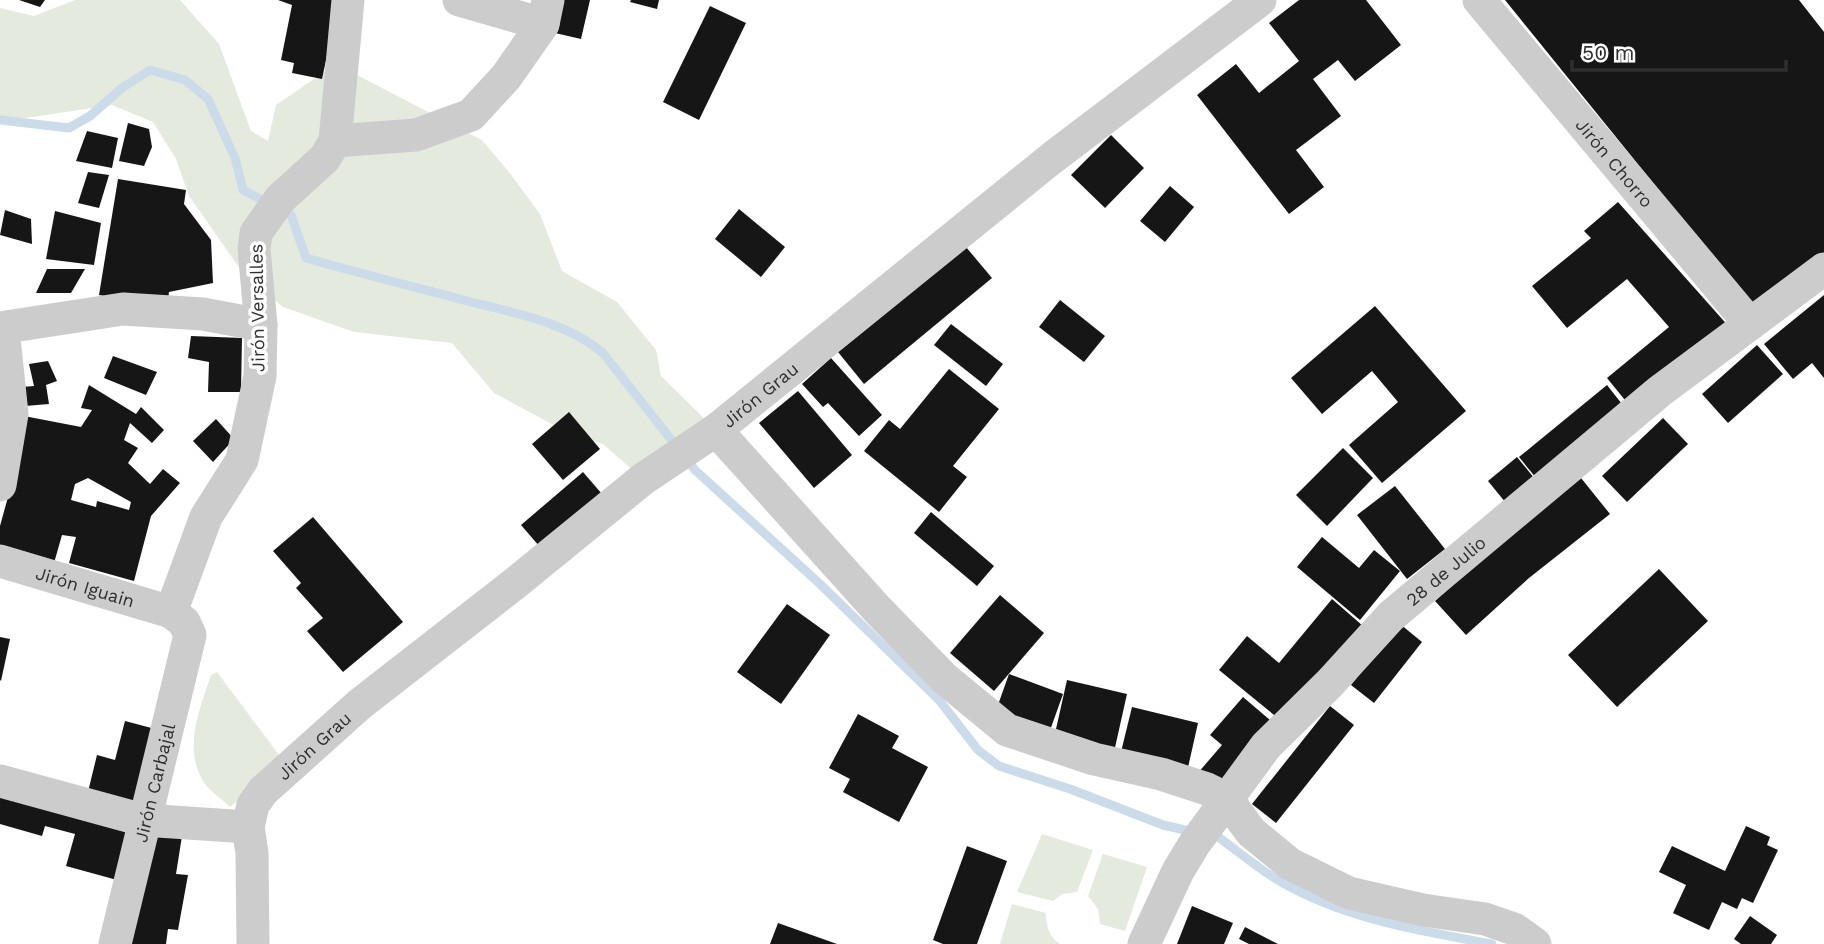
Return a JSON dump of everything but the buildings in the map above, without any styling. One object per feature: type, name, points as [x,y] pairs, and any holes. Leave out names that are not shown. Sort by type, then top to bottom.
[{"type":"street","points":[[348,0],[330,149],[416,135],[471,115],[506,77],[546,12],[460,0]]},
{"type":"street","name":"Jirón Grau","points":[[250,840],[253,805],[263,791],[360,704],[643,479],[716,429],[1052,158],[1259,0]]},
{"type":"street","name":"Jirón Chorro","points":[[1479,0],[1750,324]]},
{"type":"street","name":"Jirón Versalles","points":[[178,617],[206,517],[242,460],[260,376],[261,325],[254,249],[261,224],[280,199],[330,149]]},
{"type":"street","name":"28 de Julio","points":[[1144,944],[1178,871],[1199,837],[1266,746],[1330,683],[1391,617],[1660,391],[1824,269]]},
{"type":"street","points":[[0,485],[12,414],[1,328],[122,309],[202,314],[261,325]]},
{"type":"street","points":[[716,429],[896,629],[944,678],[1007,730],[1094,760],[1161,774],[1207,789],[1225,802],[1251,832],[1290,864],[1349,893],[1485,919],[1529,939]]},
{"type":"street","name":"Jirón Iguain","points":[[0,561],[178,617]]},
{"type":"street","name":"Jirón Carbajal","points":[[115,944],[190,635],[178,617]]},
{"type":"street","points":[[0,781],[144,820],[250,840],[253,944]]},
{"type":"shaded area","points":[[75,0],[180,0],[219,44],[251,131],[268,141],[276,105],[336,64],[482,140],[540,214],[562,271],[617,302],[656,350],[661,376],[716,430],[643,479],[603,444],[572,435],[494,393],[452,343],[354,332],[283,307],[243,273],[189,196],[176,159],[153,122],[112,105],[0,120],[0,8],[34,16]]},
{"type":"shaded area","points":[[217,672],[285,763],[230,807],[205,784],[194,755],[198,714],[211,675]]},
{"type":"shaded area","points":[[1042,834],[1093,850],[1077,892],[1062,894],[1053,901],[1017,892]]},
{"type":"shaded area","points":[[1103,854],[1147,867],[1125,931],[1100,924],[1098,909],[1088,896]]},
{"type":"shaded area","points":[[1012,904],[1046,913],[1049,931],[1060,944],[1000,944]]},
{"type":"waterway","points":[[0,120],[69,128],[90,116],[122,88],[150,70],[185,80],[208,99],[235,158],[243,190],[268,203]]},
{"type":"waterway","points":[[280,209],[291,215],[306,258],[536,319],[588,342],[603,353],[695,470],[820,584],[939,700],[978,750],[999,766],[1070,789],[1163,825],[1194,832]]},
{"type":"waterway","points":[[1211,835],[1217,836],[1275,878],[1319,901],[1367,918],[1492,944]]}]
